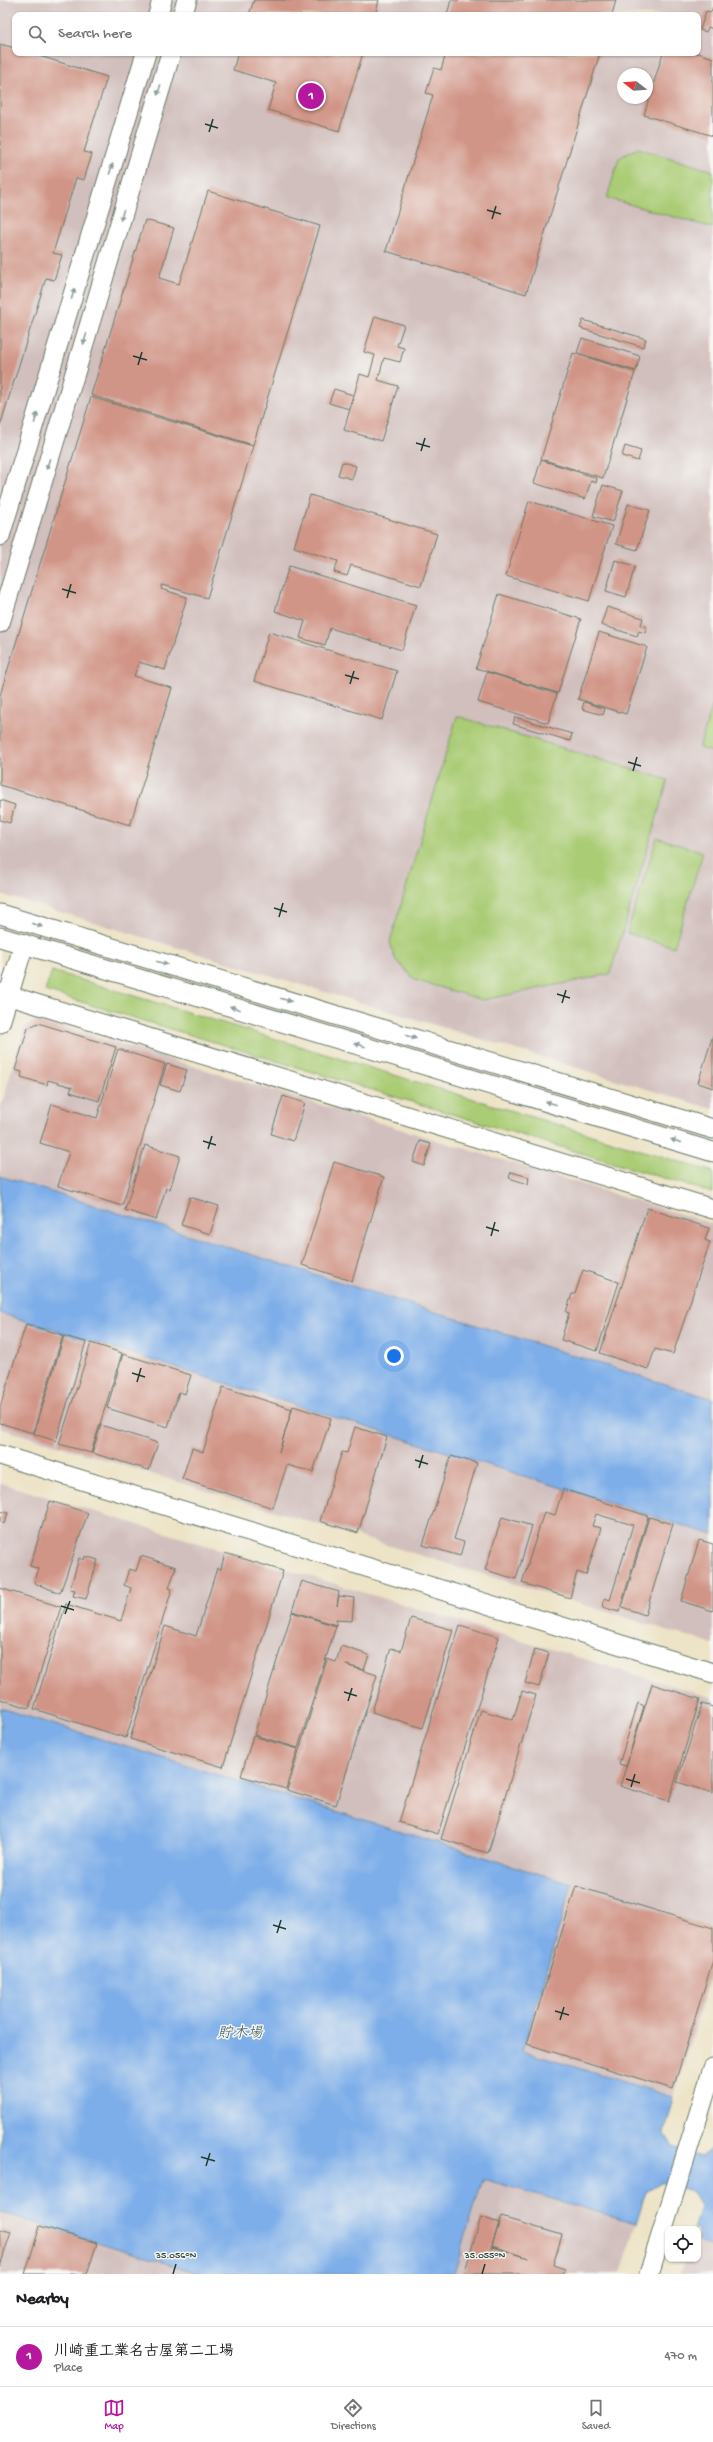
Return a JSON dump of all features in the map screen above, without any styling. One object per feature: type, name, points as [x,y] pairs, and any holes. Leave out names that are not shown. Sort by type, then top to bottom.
[{"type":"street","points":[[159,12],[162,0]]},
{"type":"street","points":[[183,12],[186,0]]},
{"type":"street","points":[[0,536],[145,56]]},
{"type":"street","points":[[0,623],[170,56]]},
{"type":"street","points":[[0,914],[713,1129]]},
{"type":"street","points":[[0,937],[713,1152]]},
{"type":"street","points":[[0,1023],[4,994],[24,944]]},
{"type":"street","points":[[4,994],[713,1209]]},
{"type":"street","points":[[0,1455],[713,1673]]},
{"type":"street","points":[[649,2274],[713,2068]]},
{"type":"shaded area","points":[[0,0],[713,0],[713,1109],[0,894]]},
{"type":"shaded area","points":[[37,1019],[713,1224],[713,1399],[0,1176],[0,1110],[24,1028]]},
{"type":"shaded area","points":[[0,1313],[713,1535],[713,1644],[0,1428]]},
{"type":"shaded area","points":[[0,1483],[713,1698],[713,1969],[673,2097],[522,2051],[572,1884],[0,1708]]},
{"type":"shaded area","points":[[483,2179],[636,2223],[621,2274],[454,2274]]},
{"type":"shaded area","points":[[0,2212],[201,2274],[0,2274]]},
{"type":"shaded area","points":[[701,2243],[713,2247],[713,2274],[680,2274],[684,2262],[701,2262]]},
{"type":"green space","points":[[638,148],[713,171],[713,228],[607,198],[619,158]]},
{"type":"green space","points":[[713,703],[713,752],[699,748]]},
{"type":"green space","points":[[457,716],[668,780],[610,974],[483,1000],[415,980],[395,959],[390,942]]},
{"type":"green space","points":[[657,838],[703,852],[674,947],[627,933]]},
{"type":"green space","points":[[52,971],[713,1172],[713,1193],[45,991]]},
{"type":"water","points":[[0,1176],[713,1399],[713,1535],[0,1313]]},
{"type":"water","name":"貯木場","points":[[0,1708],[572,1884],[522,2051],[673,2097],[664,2132],[673,2147],[701,2156],[713,2149],[713,2247],[701,2243],[701,2226],[694,2226],[700,2206],[691,2191],[661,2182],[646,2191],[636,2223],[483,2179],[454,2274],[201,2274],[0,2212]]},
{"type":"building","points":[[254,0],[379,0],[376,12],[250,12]]},
{"type":"building","points":[[451,0],[616,0],[613,12],[448,12]]},
{"type":"building","points":[[713,7],[713,29],[708,27],[706,32],[701,30],[706,11],[711,12]]},
{"type":"building","points":[[0,44],[12,47],[12,56],[40,56],[107,77],[84,152],[92,154],[84,180],[76,178],[53,253],[62,255],[54,280],[46,278],[0,426]]},
{"type":"building","points":[[701,54],[713,58],[713,136],[644,115],[647,104],[653,104],[653,86],[662,56],[701,56]]},
{"type":"building","points":[[237,56],[362,56],[339,131],[268,110],[276,83],[233,70]]},
{"type":"building","points":[[445,56],[599,56],[526,294],[386,251],[433,95],[426,93],[434,68],[441,70]]},
{"type":"building","points":[[208,191],[320,226],[253,445],[91,395],[145,220],[174,228],[159,278],[179,284]]},
{"type":"building","points":[[375,316],[404,325],[397,346],[404,348],[400,362],[384,358],[378,380],[398,386],[381,441],[344,430],[360,374],[369,377],[375,355],[364,352]]},
{"type":"building","points":[[583,320],[646,339],[643,347],[580,328]]},
{"type":"building","points":[[582,338],[640,356],[636,371],[577,353]]},
{"type":"building","points":[[573,353],[635,372],[603,478],[541,459]]},
{"type":"building","points":[[334,389],[353,395],[349,409],[329,403]]},
{"type":"building","points":[[91,397],[253,446],[207,598],[162,585],[161,589],[187,597],[165,670],[139,662],[134,676],[172,688],[130,825],[0,785],[0,695]]},
{"type":"building","points":[[625,446],[641,451],[638,461],[622,456]]},
{"type":"building","points":[[541,460],[597,478],[596,483],[591,481],[585,499],[534,483]]},
{"type":"building","points":[[342,462],[356,466],[352,479],[338,475]]},
{"type":"building","points":[[603,485],[623,491],[613,522],[593,516]]},
{"type":"building","points":[[310,495],[437,534],[421,586],[351,565],[347,576],[334,572],[338,561],[294,547]]},
{"type":"building","points":[[529,501],[612,526],[589,601],[506,576]]},
{"type":"building","points":[[628,504],[650,510],[637,550],[616,544]]},
{"type":"building","points":[[615,560],[635,566],[626,597],[606,591]]},
{"type":"building","points":[[289,566],[416,605],[402,650],[330,628],[325,645],[300,638],[305,621],[275,611]]},
{"type":"building","points":[[499,594],[581,619],[558,693],[476,668]]},
{"type":"building","points":[[607,607],[643,618],[641,625],[647,627],[645,633],[639,631],[637,636],[601,625]]},
{"type":"building","points":[[269,632],[397,671],[382,720],[254,681]]},
{"type":"building","points":[[599,632],[647,647],[626,714],[578,699]]},
{"type":"building","points":[[487,672],[557,694],[548,723],[478,702]]},
{"type":"building","points":[[584,702],[605,709],[603,715],[582,709]]},
{"type":"building","points":[[515,717],[572,734],[570,741],[513,724]]},
{"type":"building","points":[[0,800],[15,805],[10,823],[0,820]]},
{"type":"building","points":[[38,1023],[116,1047],[99,1101],[70,1092],[72,1087],[48,1080],[47,1085],[21,1077],[22,1072],[15,1070],[28,1028]]},
{"type":"building","points":[[713,1035],[713,1088],[698,1083]]},
{"type":"building","points":[[118,1049],[165,1064],[122,1206],[58,1186],[69,1152],[40,1143],[52,1104],[97,1118]]},
{"type":"building","points":[[167,1064],[187,1070],[180,1091],[160,1085]]},
{"type":"building","points":[[283,1096],[305,1103],[293,1141],[271,1134]]},
{"type":"building","points":[[420,1141],[431,1144],[424,1166],[413,1162]]},
{"type":"building","points":[[145,1145],[180,1156],[170,1189],[166,1188],[156,1220],[125,1210]]},
{"type":"building","points":[[334,1162],[384,1177],[352,1281],[302,1265]]},
{"type":"building","points":[[511,1172],[529,1177],[528,1184],[509,1178]]},
{"type":"building","points":[[190,1197],[219,1206],[210,1234],[181,1225]]},
{"type":"building","points":[[647,1208],[709,1228],[705,1240],[710,1242],[673,1354],[655,1349],[648,1369],[600,1353]]},
{"type":"building","points":[[583,1270],[619,1282],[597,1351],[561,1340],[569,1313],[566,1312],[572,1294],[575,1294]]},
{"type":"building","points":[[26,1324],[63,1335],[33,1433],[0,1423],[0,1407]]},
{"type":"building","points":[[64,1336],[86,1342],[56,1441],[34,1434]]},
{"type":"building","points":[[91,1343],[122,1353],[91,1453],[59,1444]]},
{"type":"building","points":[[123,1354],[191,1375],[185,1394],[179,1392],[168,1427],[107,1408]]},
{"type":"building","points":[[223,1387],[292,1409],[279,1452],[293,1406],[331,1418],[313,1472],[287,1465],[273,1508],[182,1479],[192,1448],[203,1452]]},
{"type":"building","points":[[101,1425],[158,1443],[149,1470],[92,1453]]},
{"type":"building","points":[[355,1427],[387,1437],[358,1533],[320,1521],[342,1452],[347,1453]]},
{"type":"building","points":[[451,1456],[477,1463],[454,1539],[464,1542],[460,1556],[423,1545]]},
{"type":"building","points":[[563,1489],[648,1516],[619,1612],[602,1607],[605,1598],[610,1600],[633,1525],[596,1514],[592,1526],[601,1528],[586,1575],[577,1572],[570,1598],[522,1583],[544,1512],[555,1515]]},
{"type":"building","points":[[50,1501],[88,1513],[60,1593],[34,1583],[39,1569],[30,1566]]},
{"type":"building","points":[[0,1511],[8,1513],[4,1524],[0,1522]]},
{"type":"building","points":[[502,1517],[532,1526],[516,1579],[485,1570]]},
{"type":"building","points":[[649,1517],[673,1524],[645,1615],[622,1607]]},
{"type":"building","points":[[699,1540],[713,1544],[713,1611],[681,1601]]},
{"type":"building","points":[[225,1553],[283,1571],[223,1767],[130,1739],[165,1626],[196,1636],[217,1568],[221,1569]]},
{"type":"building","points":[[85,1556],[98,1560],[86,1599],[73,1596],[75,1590],[70,1589],[79,1558],[84,1560]]},
{"type":"building","points":[[141,1556],[176,1567],[169,1588],[172,1589],[126,1738],[34,1709],[66,1604],[121,1621],[131,1588],[124,1585],[129,1569],[136,1571]]},
{"type":"building","points":[[302,1581],[339,1592],[337,1606],[339,1596],[354,1598],[352,1621],[336,1620],[336,1625],[292,1611]]},
{"type":"building","points":[[0,1588],[61,1607],[29,1708],[0,1699]]},
{"type":"building","points":[[292,1612],[336,1626],[298,1748],[254,1735]]},
{"type":"building","points":[[411,1618],[453,1630],[423,1728],[372,1712],[391,1648],[401,1651]]},
{"type":"building","points":[[460,1625],[499,1637],[438,1834],[399,1822]]},
{"type":"building","points":[[341,1646],[369,1655],[364,1670],[346,1665],[377,1675],[336,1805],[287,1790],[327,1659],[336,1662]]},
{"type":"building","points":[[535,1649],[549,1653],[539,1687],[525,1683]]},
{"type":"building","points":[[652,1684],[700,1699],[669,1801],[620,1786]]},
{"type":"building","points":[[522,1691],[536,1695],[488,1853],[441,1839],[481,1710],[513,1720]]},
{"type":"building","points":[[638,1703],[644,1706],[626,1766],[619,1764]]},
{"type":"building","points":[[702,1704],[713,1707],[713,1793],[677,1782]]},
{"type":"building","points":[[253,1736],[298,1749],[286,1789],[241,1776]]},
{"type":"building","points":[[576,1886],[713,1928],[713,1960],[673,2089],[527,2044]]},
{"type":"building","points":[[481,2217],[499,2223],[491,2249],[492,2247],[529,2258],[492,2246],[501,2217],[562,2235],[553,2265],[565,2269],[563,2274],[464,2274]]},
{"type":"building","points":[[40,2226],[97,2243],[87,2274],[25,2274]]},
{"type":"building","points":[[0,2229],[11,2232],[0,2266]]},
{"type":"place","name":"川崎重工業名古屋第二工場","points":[[311,96]]}]
